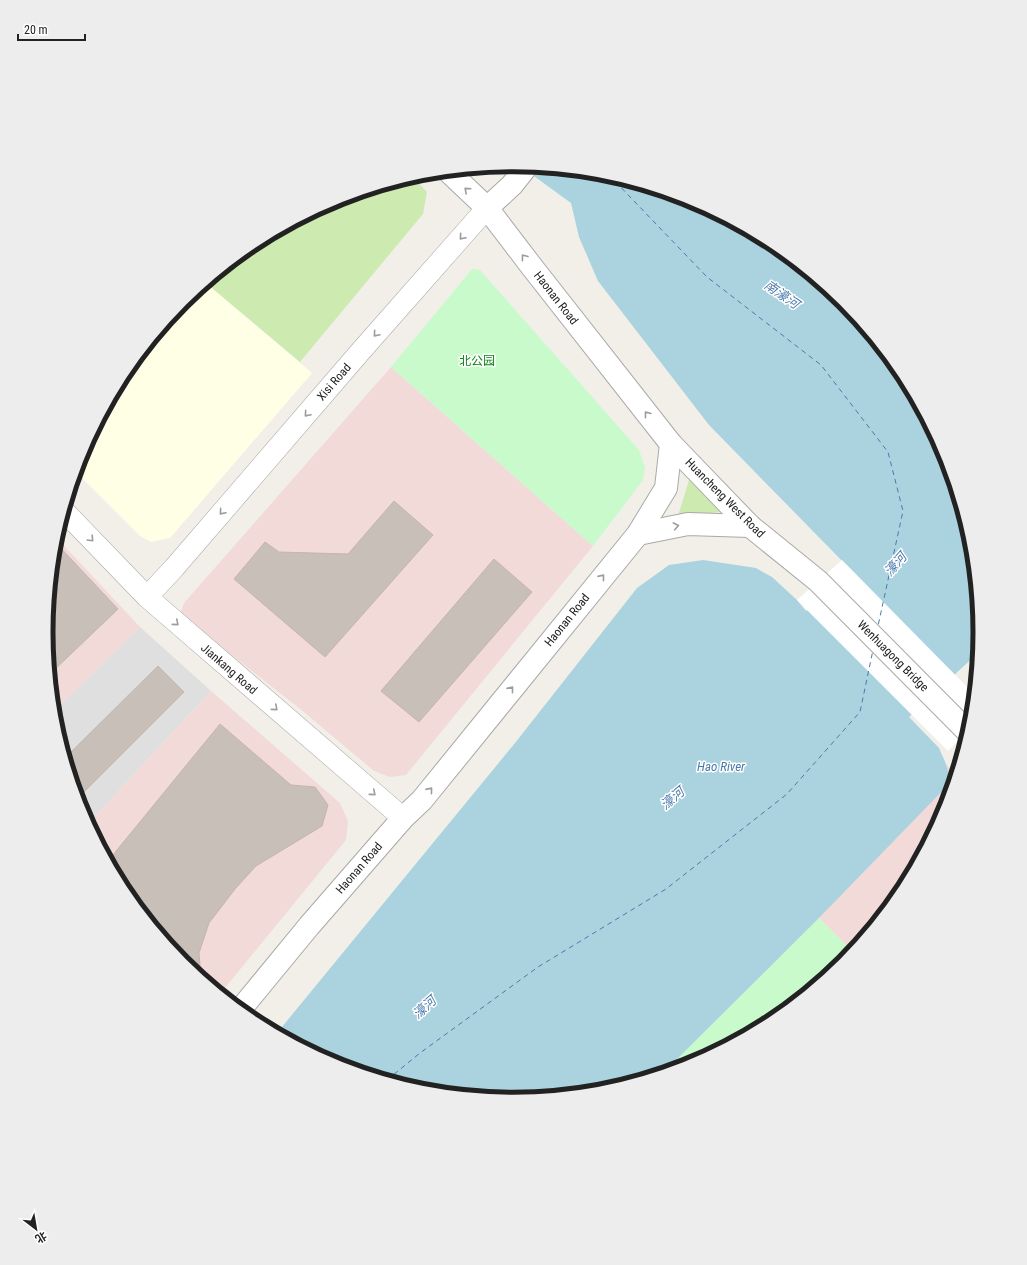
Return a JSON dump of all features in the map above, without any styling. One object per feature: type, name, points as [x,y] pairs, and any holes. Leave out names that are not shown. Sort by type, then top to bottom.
[{"type":"street","points":[[452,176],[487,208],[512,185],[523,172]]},
{"type":"street","name":"Haonan Road","points":[[244,1005],[309,926],[403,818],[422,800],[638,534],[666,488],[671,444],[487,208]]},
{"type":"street","name":"Xisi Road","points":[[147,598],[487,208]]},
{"type":"street","name":"Huancheng West Road","points":[[671,444],[750,526],[818,581]]},
{"type":"street","name":"Jiankang Road","points":[[68,516],[147,598],[403,818]]},
{"type":"street","points":[[638,534],[688,524],[750,526]]},
{"type":"street","name":"Wenhuagong Bridge","points":[[818,581],[963,728]]},
{"type":"shaded area","points":[[210,286],[312,373],[170,538],[151,542],[140,536],[80,476],[100,429],[115,402],[148,352],[167,329]]},
{"type":"shaded area","points":[[391,367],[593,546],[406,775],[390,777],[374,771],[299,708],[183,617],[181,611],[184,603]]},
{"type":"shaded area","points":[[62,543],[140,627],[59,706],[54,663],[53,632],[57,572]]},
{"type":"shaded area","points":[[140,627],[211,691],[93,819],[77,781],[59,706]]},
{"type":"shaded area","points":[[211,691],[340,803],[348,821],[346,840],[223,990],[188,958],[148,913],[115,863],[93,819]]},
{"type":"shaded area","points":[[946,764],[953,771],[950,781]]},
{"type":"shaded area","points":[[949,783],[927,836],[912,863],[879,913],[849,948],[819,918]]},
{"type":"green space","points":[[418,182],[427,192],[423,214],[300,362],[210,286],[233,267],[258,250],[310,219],[365,196]]},
{"type":"green space","name":"北公园","points":[[472,269],[480,270],[639,450],[645,468],[643,480],[593,546],[391,367]]},
{"type":"green space","points":[[689,480],[720,512],[678,516]]},
{"type":"green space","points":[[819,918],[849,948],[817,979],[794,998],[769,1015],[717,1046],[670,1066]]},
{"type":"water","name":"Hao River","points":[[529,172],[574,176],[633,188],[662,196],[717,219],[744,234],[794,267],[817,286],[860,329],[879,352],[912,402],[927,429],[950,484],[965,543],[970,572],[973,602],[973,657],[909,717],[939,748],[950,780],[949,784],[819,918],[670,1066],[633,1077],[574,1089],[514,1093],[453,1089],[424,1084],[365,1069],[310,1046],[280,1029],[515,743],[637,588],[669,565],[703,560],[756,568],[772,577],[797,600],[806,611],[849,568],[709,425],[598,281],[579,237],[571,203]]},
{"type":"pier","points":[[842,560],[970,690],[961,738],[948,751],[797,600]]},
{"type":"building","points":[[394,501],[433,535],[325,657],[234,579],[265,542],[279,552],[348,554]]},
{"type":"building","points":[[61,548],[118,609],[55,670],[53,632],[54,602]]},
{"type":"building","points":[[494,559],[532,592],[419,722],[381,691]]},
{"type":"building","points":[[158,666],[184,692],[84,792],[79,787],[77,781],[69,754]]},
{"type":"building","points":[[220,724],[291,785],[315,787],[328,805],[322,826],[256,866],[235,889],[209,923],[199,953],[200,970],[167,936],[148,913],[112,857]]},
{"type":"ferry route","points":[[618,185],[707,277],[821,365],[888,452],[903,511],[878,626]]},
{"type":"ferry route","points":[[392,1076],[420,1053],[538,967],[666,889],[787,794],[860,712],[873,650]]},
{"type":"water label","name":"南濠河","points":[[782,294]]},
{"type":"water label","name":"濠河","points":[[895,564]]},
{"type":"water label","name":"濠河","points":[[672,798]]},
{"type":"water label","name":"濠河","points":[[424,1007]]}]
